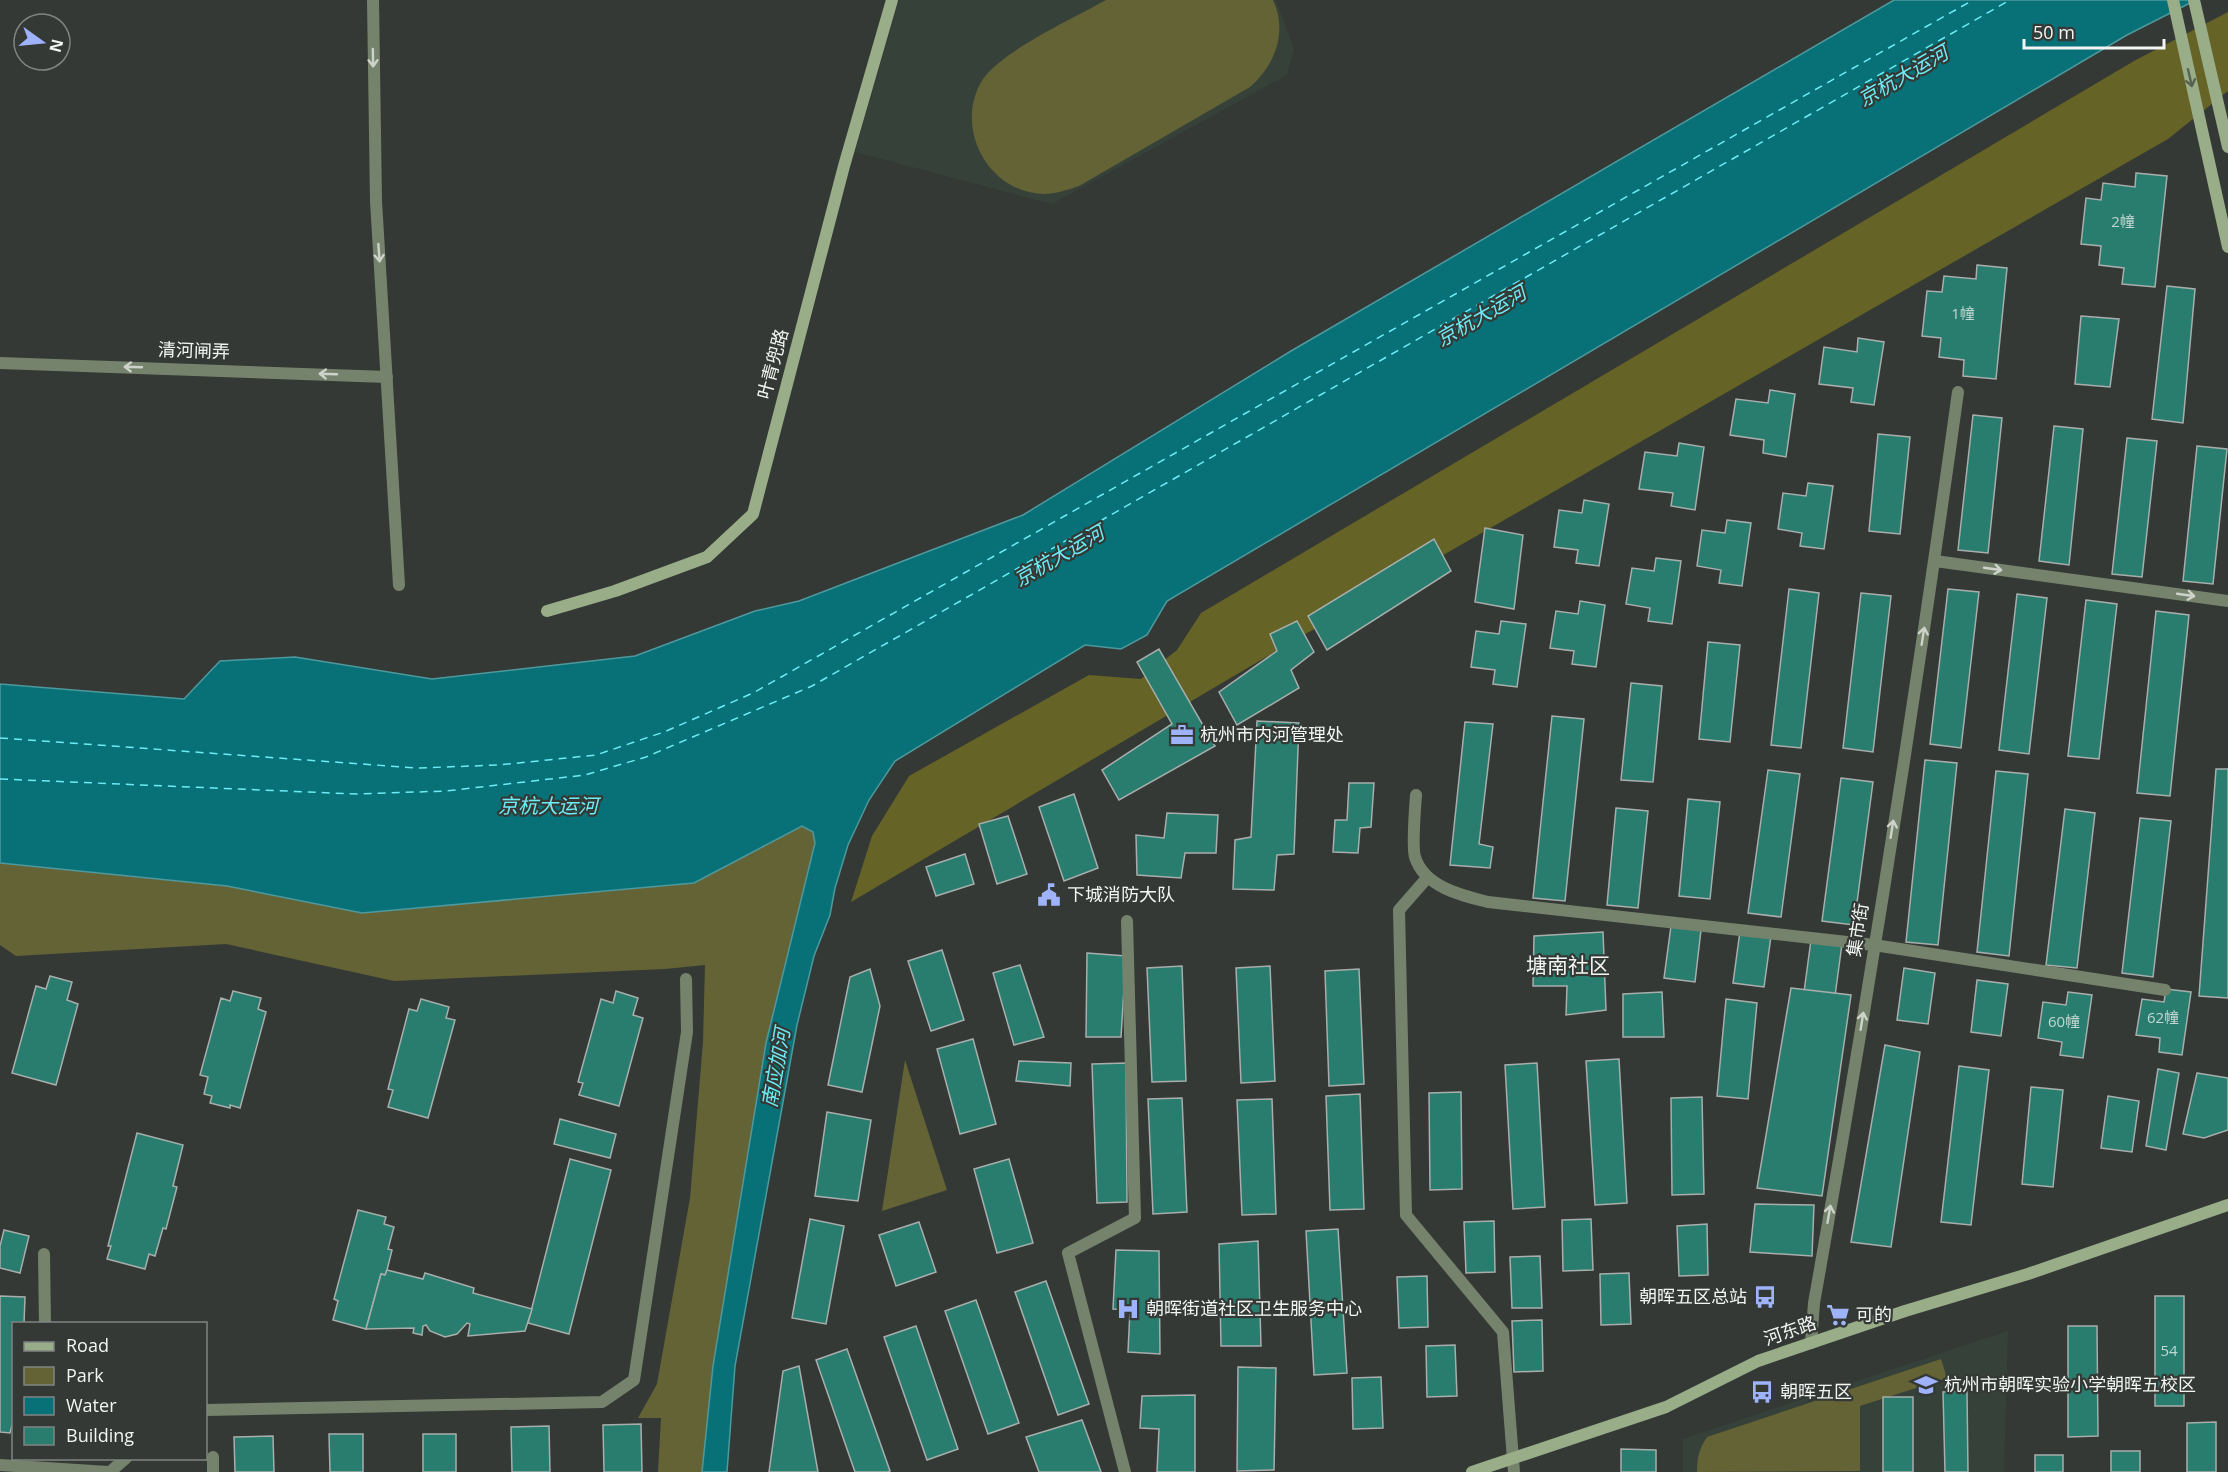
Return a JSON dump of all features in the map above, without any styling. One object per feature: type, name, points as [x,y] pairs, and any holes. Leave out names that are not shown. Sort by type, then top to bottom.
[{"type":"main road","name":"叶青兜路","points":[[547,611],[615,591],[707,557],[753,514],[844,166],[892,0]]},
{"type":"main road","points":[[2173,0],[2228,247]]},
{"type":"main road","points":[[2194,0],[2228,147]]},
{"type":"main road","name":"河东路","points":[[1473,1472],[1666,1407],[1758,1361],[1905,1311],[2028,1274],[2228,1204]]},
{"type":"street","points":[[373,0],[375,201],[399,585]]},
{"type":"street","name":"清河闸弄","points":[[0,363],[387,376]]},
{"type":"street","name":"集市街","points":[[1811,1343],[1814,1303],[1935,561],[1958,392]]},
{"type":"street","points":[[1935,561],[2228,601]]},
{"type":"street","points":[[1416,795],[1415,857],[1427,878],[1457,894],[1488,902],[1874,945],[2165,990]]},
{"type":"street","points":[[1427,878],[1399,910],[1406,1215],[1503,1332],[1514,1472]]},
{"type":"street","points":[[1125,1472],[1068,1252],[1135,1218],[1127,921]]},
{"type":"street","points":[[207,1410],[603,1402],[634,1380],[687,1032],[687,979]]},
{"type":"street","points":[[44,1254],[45,1322]]},
{"type":"street","points":[[213,1457],[213,1472]]},
{"type":"street","points":[[0,1465],[34,1463],[109,1472],[124,1460]]},
{"type":"shaded area","points":[[899,0],[1276,0],[1294,49],[1287,75],[1052,204],[855,152]]},
{"type":"shaded area","points":[[2228,12],[2228,91],[2168,139],[1283,647],[851,902],[872,836],[909,776],[1089,675],[1141,679],[1177,650],[1201,613],[2134,61]]},
{"type":"shaded area","name":"杭州市朝晖实验小学朝晖五校区","points":[[2008,1331],[2004,1472],[1683,1472],[1683,1439]]},
{"type":"green space","points":[[1106,0],[1273,0],[1279,24],[1279,36],[1266,69],[1250,87],[1079,186],[1061,192],[1043,194],[1023,190],[1006,182],[991,169],[974,136],[972,117],[975,97],[983,79],[992,68],[1022,46]]},
{"type":"green space","points":[[802,826],[813,832],[815,843],[766,1043],[713,1366],[702,1472],[658,1472],[661,1418],[638,1418],[657,1384],[690,1198],[703,1042],[705,965],[665,969],[394,981],[226,944],[16,956],[0,945],[0,863],[227,886],[362,913],[694,883]]},
{"type":"green space","points":[[905,1060],[947,1190],[882,1211]]},
{"type":"green space","points":[[1941,1359],[1947,1378],[1860,1406],[1860,1471],[1697,1472],[1699,1454],[1707,1437]]},
{"type":"water","points":[[1894,0],[2196,0],[2127,35],[1167,601],[1147,635],[1121,649],[1085,645],[895,761],[869,800],[848,845],[835,888],[830,915],[814,956],[797,1025],[735,1366],[727,1472],[702,1472],[713,1366],[766,1043],[815,843],[813,832],[802,826],[694,883],[362,913],[227,886],[0,863],[0,684],[184,699],[220,661],[295,657],[432,679],[635,656],[755,611],[799,601],[1023,515],[1291,351]]},
{"type":"building","points":[[2136,173],[2167,176],[2155,287],[2122,284],[2124,268],[2099,265],[2101,246],[2081,244],[2086,198],[2101,200],[2103,183],[2135,187]]},
{"type":"building","points":[[1977,265],[2007,268],[1996,379],[1963,376],[1964,360],[1939,357],[1941,338],[1922,336],[1927,291],[1942,292],[1944,276],[1976,279]]},
{"type":"building","points":[[2167,286],[2195,289],[2183,423],[2152,419]]},
{"type":"building","points":[[2081,316],[2119,319],[2110,387],[2075,384]]},
{"type":"building","points":[[1858,338],[1884,342],[1874,405],[1851,402],[1853,388],[1819,384],[1824,347],[1857,352]]},
{"type":"building","points":[[1770,390],[1795,394],[1786,457],[1763,453],[1764,440],[1730,435],[1736,399],[1768,403]]},
{"type":"building","points":[[1973,415],[2002,418],[1988,553],[1958,550]]},
{"type":"building","points":[[2054,426],[2083,429],[2069,565],[2039,561]]},
{"type":"building","points":[[1878,434],[1910,437],[1900,534],[1869,531]]},
{"type":"building","points":[[2127,438],[2157,441],[2142,577],[2112,574]]},
{"type":"building","points":[[1679,443],[1704,447],[1695,510],[1671,506],[1673,493],[1639,489],[1645,452],[1677,456]]},
{"type":"building","points":[[2197,446],[2227,449],[2213,584],[2183,581]]},
{"type":"building","points":[[1808,483],[1833,486],[1824,549],[1800,546],[1802,533],[1778,529],[1783,493],[1806,496]]},
{"type":"building","points":[[1584,500],[1609,504],[1599,566],[1576,563],[1578,550],[1554,547],[1559,510],[1582,513]]},
{"type":"building","points":[[1727,520],[1751,523],[1742,586],[1719,583],[1721,570],[1697,566],[1702,530],[1725,533]]},
{"type":"building","points":[[1485,528],[1523,535],[1514,609],[1475,602]]},
{"type":"building","points":[[1434,539],[1451,571],[1327,650],[1308,616]]},
{"type":"building","points":[[1656,558],[1681,561],[1672,624],[1648,621],[1650,608],[1626,604],[1632,568],[1654,571]]},
{"type":"building","points":[[1789,589],[1819,593],[1801,748],[1771,745]]},
{"type":"building","points":[[1948,589],[1979,592],[1961,748],[1930,744]]},
{"type":"building","points":[[1861,593],[1891,596],[1873,752],[1843,748]]},
{"type":"building","points":[[2017,594],[2047,598],[2029,754],[1999,750]]},
{"type":"building","points":[[2086,600],[2117,604],[2099,759],[2068,756]]},
{"type":"building","points":[[1580,601],[1605,605],[1596,667],[1572,664],[1574,651],[1550,648],[1556,611],[1578,614]]},
{"type":"building","points":[[2156,611],[2189,615],[2170,796],[2137,793]]},
{"type":"building","points":[[1297,621],[1314,652],[1291,670],[1299,688],[1237,725],[1219,692],[1277,651],[1270,634]]},
{"type":"building","points":[[1501,621],[1526,624],[1517,687],[1493,684],[1495,670],[1471,667],[1476,631],[1499,634]]},
{"type":"building","points":[[1708,642],[1740,645],[1730,742],[1699,739]]},
{"type":"building","name":"杭州市内河管理处","points":[[1159,649],[1215,746],[1119,800],[1102,770],[1172,724],[1137,662]]},
{"type":"building","points":[[1631,683],[1662,686],[1653,782],[1621,780]]},
{"type":"building","points":[[1552,716],[1584,719],[1565,901],[1533,898]]},
{"type":"building","points":[[1257,721],[1299,723],[1294,854],[1277,855],[1274,890],[1233,889],[1235,840],[1251,837]]},
{"type":"building","points":[[1465,722],[1493,724],[1479,844],[1493,847],[1490,868],[1450,865]]},
{"type":"building","points":[[1925,760],[1957,763],[1938,945],[1906,942]]},
{"type":"building","points":[[2216,769],[2228,769],[2228,998],[2199,996]]},
{"type":"building","points":[[1768,770],[1800,774],[1781,917],[1748,913]]},
{"type":"building","points":[[1996,771],[2028,774],[2009,956],[1977,952]]},
{"type":"building","points":[[1841,778],[1873,782],[1854,925],[1822,921]]},
{"type":"building","points":[[1349,783],[1374,783],[1371,827],[1360,828],[1358,853],[1333,852],[1335,820],[1347,820]]},
{"type":"building","points":[[1074,794],[1098,868],[1064,881],[1039,807]]},
{"type":"building","points":[[1688,799],[1720,802],[1710,899],[1679,896]]},
{"type":"building","points":[[1616,808],[1648,811],[1638,908],[1607,905]]},
{"type":"building","points":[[2065,809],[2095,813],[2077,968],[2046,965]]},
{"type":"building","points":[[1167,813],[1218,815],[1216,853],[1185,853],[1181,878],[1137,875],[1136,835],[1164,838]]},
{"type":"building","points":[[1008,816],[1027,874],[997,884],[979,824]]},
{"type":"building","points":[[2140,818],[2171,821],[2153,977],[2122,973]]},
{"type":"building","points":[[965,854],[974,884],[936,896],[926,867]]},
{"type":"building","points":[[1671,926],[1701,930],[1695,982],[1664,978]]},
{"type":"building","points":[[1740,931],[1771,936],[1764,987],[1733,983]]},
{"type":"building","points":[[1603,932],[1606,1010],[1566,1015],[1567,986],[1533,986],[1534,936]]},
{"type":"building","points":[[1811,940],[1842,944],[1835,996],[1804,992]]},
{"type":"building","points":[[942,950],[964,1020],[931,1031],[908,961]]},
{"type":"building","points":[[1087,953],[1126,956],[1121,1037],[1086,1037]]},
{"type":"building","points":[[1020,965],[1044,1037],[1014,1045],[993,973]]},
{"type":"building","points":[[1182,966],[1186,1081],[1152,1082],[1147,968]]},
{"type":"building","points":[[1270,966],[1275,1081],[1241,1083],[1236,968]]},
{"type":"building","points":[[1904,968],[1935,973],[1928,1024],[1897,1020]]},
{"type":"building","points":[[870,969],[880,1006],[862,1092],[828,1085],[850,977]]},
{"type":"building","points":[[1359,969],[1364,1084],[1329,1086],[1325,971]]},
{"type":"building","points":[[50,976],[72,982],[67,1000],[78,1004],[56,1085],[12,1073],[36,986],[46,989]]},
{"type":"building","points":[[1977,980],[2008,984],[2001,1036],[1971,1032]]},
{"type":"building","points":[[1791,988],[1851,995],[1822,1196],[1757,1188]]},
{"type":"building","points":[[2166,989],[2191,992],[2182,1055],[2159,1052],[2160,1038],[2136,1035],[2142,999],[2164,1002]]},
{"type":"building","points":[[233,991],[261,998],[258,1009],[266,1012],[240,1108],[210,1103],[212,1096],[204,1094],[208,1077],[200,1075],[221,998],[230,1001]]},
{"type":"building","points":[[616,991],[638,998],[633,1015],[643,1018],[619,1106],[579,1095],[583,1083],[578,1082],[601,999],[613,1003]]},
{"type":"building","points":[[1662,992],[1664,1037],[1623,1037],[1623,994]]},
{"type":"building","points":[[2068,992],[2092,995],[2083,1058],[2060,1055],[2062,1042],[2038,1038],[2043,1002],[2066,1005]]},
{"type":"building","points":[[421,999],[449,1007],[446,1018],[455,1020],[428,1118],[388,1107],[393,1090],[388,1089],[409,1009],[417,1011]]},
{"type":"building","points":[[1726,999],[1757,1003],[1748,1099],[1717,1096]]},
{"type":"building","points":[[973,1039],[996,1124],[960,1134],[937,1049]]},
{"type":"building","points":[[1885,1045],[1920,1052],[1891,1247],[1851,1242]]},
{"type":"building","points":[[1619,1059],[1627,1203],[1595,1205],[1586,1061]]},
{"type":"building","points":[[1019,1061],[1071,1063],[1070,1086],[1016,1081]]},
{"type":"building","points":[[1126,1063],[1127,1202],[1097,1203],[1092,1064]]},
{"type":"building","points":[[1537,1063],[1545,1207],[1513,1209],[1505,1065]]},
{"type":"building","points":[[1959,1066],[1989,1070],[1971,1225],[1941,1222]]},
{"type":"building","points":[[2158,1069],[2179,1073],[2166,1150],[2146,1146]]},
{"type":"building","points":[[2197,1073],[2228,1078],[2228,1130],[2204,1138],[2183,1134]]},
{"type":"building","points":[[2031,1087],[2063,1090],[2053,1187],[2022,1184]]},
{"type":"building","points":[[1461,1092],[1462,1189],[1430,1190],[1429,1093]]},
{"type":"building","points":[[1360,1094],[1364,1209],[1330,1210],[1326,1096]]},
{"type":"building","points":[[2108,1096],[2139,1101],[2132,1152],[2101,1148]]},
{"type":"building","points":[[1702,1097],[1704,1194],[1672,1195],[1671,1098]]},
{"type":"building","points":[[1182,1098],[1187,1212],[1153,1214],[1148,1099]]},
{"type":"building","points":[[1272,1099],[1276,1214],[1242,1215],[1237,1100]]},
{"type":"building","points":[[827,1112],[871,1120],[858,1201],[815,1196]]},
{"type":"building","points":[[560,1119],[616,1134],[610,1158],[554,1144]]},
{"type":"building","points":[[137,1133],[183,1145],[173,1186],[177,1187],[166,1229],[163,1228],[155,1256],[149,1254],[145,1269],[107,1259],[111,1246],[108,1246]]},
{"type":"building","points":[[570,1159],[611,1170],[569,1334],[528,1323]]},
{"type":"building","points":[[1009,1159],[1033,1243],[997,1253],[974,1169]]},
{"type":"building","points":[[1755,1204],[1814,1205],[1812,1256],[1750,1252]]},
{"type":"building","points":[[358,1210],[386,1217],[384,1224],[394,1227],[388,1249],[392,1250],[387,1270],[385,1275],[381,1274],[366,1329],[333,1320],[338,1301],[334,1299]]},
{"type":"building","points":[[810,1219],[844,1226],[826,1324],[792,1318]]},
{"type":"building","points":[[1591,1219],[1593,1270],[1563,1271],[1562,1220]]},
{"type":"building","points":[[1494,1221],[1495,1272],[1466,1273],[1464,1222]]},
{"type":"building","points":[[919,1222],[936,1272],[896,1286],[879,1235]]},
{"type":"building","points":[[1707,1224],[1708,1275],[1679,1276],[1677,1226]]},
{"type":"building","points":[[1338,1229],[1347,1373],[1314,1375],[1306,1231]]},
{"type":"building","points":[[4,1230],[29,1236],[20,1273],[0,1268],[0,1246]]},
{"type":"building","points":[[1258,1241],[1261,1346],[1221,1346],[1219,1244]]},
{"type":"building","points":[[1116,1250],[1159,1251],[1160,1354],[1128,1352],[1130,1310],[1113,1309]]},
{"type":"building","points":[[1540,1256],[1542,1308],[1512,1308],[1510,1257]]},
{"type":"building","points":[[387,1270],[423,1279],[425,1273],[474,1288],[473,1293],[532,1309],[525,1331],[468,1336],[470,1324],[467,1323],[457,1334],[445,1337],[430,1331],[426,1325],[423,1326],[422,1335],[413,1333],[414,1328],[366,1329],[381,1274],[385,1275]]},
{"type":"building","points":[[1629,1273],[1631,1324],[1601,1325],[1600,1274]]},
{"type":"building","points":[[1427,1276],[1428,1327],[1399,1328],[1397,1277]]},
{"type":"building","points":[[1046,1281],[1089,1404],[1058,1415],[1015,1292]]},
{"type":"building","points":[[0,1296],[25,1297],[24,1322],[12,1322],[12,1425],[10,1433],[0,1432]]},
{"type":"building","points":[[2155,1296],[2184,1296],[2184,1406],[2155,1406]]},
{"type":"building","points":[[976,1300],[1019,1423],[988,1434],[945,1311]]},
{"type":"building","points":[[1542,1320],[1543,1371],[1514,1372],[1512,1321]]},
{"type":"building","points":[[916,1326],[958,1449],[927,1460],[884,1337]]},
{"type":"building","points":[[2068,1326],[2097,1326],[2098,1436],[2068,1437]]},
{"type":"building","points":[[1455,1345],[1457,1396],[1427,1397],[1426,1346]]},
{"type":"building","points":[[847,1349],[890,1471],[888,1472],[855,1472],[816,1360]]},
{"type":"building","points":[[799,1366],[818,1472],[769,1472],[783,1371]]},
{"type":"building","points":[[1238,1367],[1276,1368],[1274,1470],[1237,1471]]},
{"type":"building","points":[[1381,1377],[1383,1428],[1353,1429],[1352,1378]]},
{"type":"building","points":[[1967,1391],[1968,1472],[1945,1472],[1943,1392]]},
{"type":"building","points":[[1195,1395],[1195,1472],[1157,1472],[1159,1429],[1140,1428],[1142,1396]]},
{"type":"building","points":[[1883,1397],[1913,1397],[1913,1472],[1883,1472]]},
{"type":"building","points":[[1082,1420],[1101,1472],[1039,1472],[1026,1437]]},
{"type":"building","points":[[2216,1422],[2216,1472],[2187,1472],[2187,1423]]},
{"type":"building","points":[[641,1424],[642,1472],[604,1472],[603,1425]]},
{"type":"building","points":[[549,1426],[550,1472],[512,1472],[511,1427]]},
{"type":"building","points":[[329,1434],[363,1434],[363,1472],[330,1472]]},
{"type":"building","points":[[423,1434],[456,1434],[456,1472],[423,1472]]},
{"type":"building","points":[[273,1436],[274,1472],[235,1472],[234,1437]]},
{"type":"building","points":[[1621,1449],[1656,1450],[1656,1472],[1621,1472]]},
{"type":"building","points":[[2111,1451],[2140,1451],[2140,1472],[2111,1472]]},
{"type":"building","points":[[2035,1455],[2063,1455],[2063,1472],[2035,1472]]},
{"type":"ferry route","points":[[0,738],[417,768],[499,765],[596,755],[664,732],[753,693],[1973,0]]},
{"type":"ferry route","points":[[0,779],[356,794],[446,791],[585,775],[646,757],[812,686],[2010,0]]},
{"type":"place","name":"杭州市内河管理处","points":[[1182,735]]},
{"type":"place","name":"下城消防大队","points":[[1049,895]]},
{"type":"place","name":"朝晖五区总站","points":[[1765,1297]]},
{"type":"place","name":"朝晖街道社区卫生服务中心","points":[[1128,1309]]},
{"type":"place","name":"可的","points":[[1838,1315]]},
{"type":"place","name":"杭州市朝晖实验小学朝晖五校区","points":[[1926,1385]]},
{"type":"place","name":"朝晖五区","points":[[1762,1392]]},
{"type":"district","name":"塘南社区","points":[[1568,966]]},
{"type":"water label","name":"京杭大运河","points":[[1903,76]]},
{"type":"water label","name":"京杭大运河","points":[[1481,316]]},
{"type":"water label","name":"京杭大运河","points":[[1059,556]]},
{"type":"water label","name":"京杭大运河","points":[[548,806]]},
{"type":"water label","name":"南应加河","points":[[776,1068]]}]
